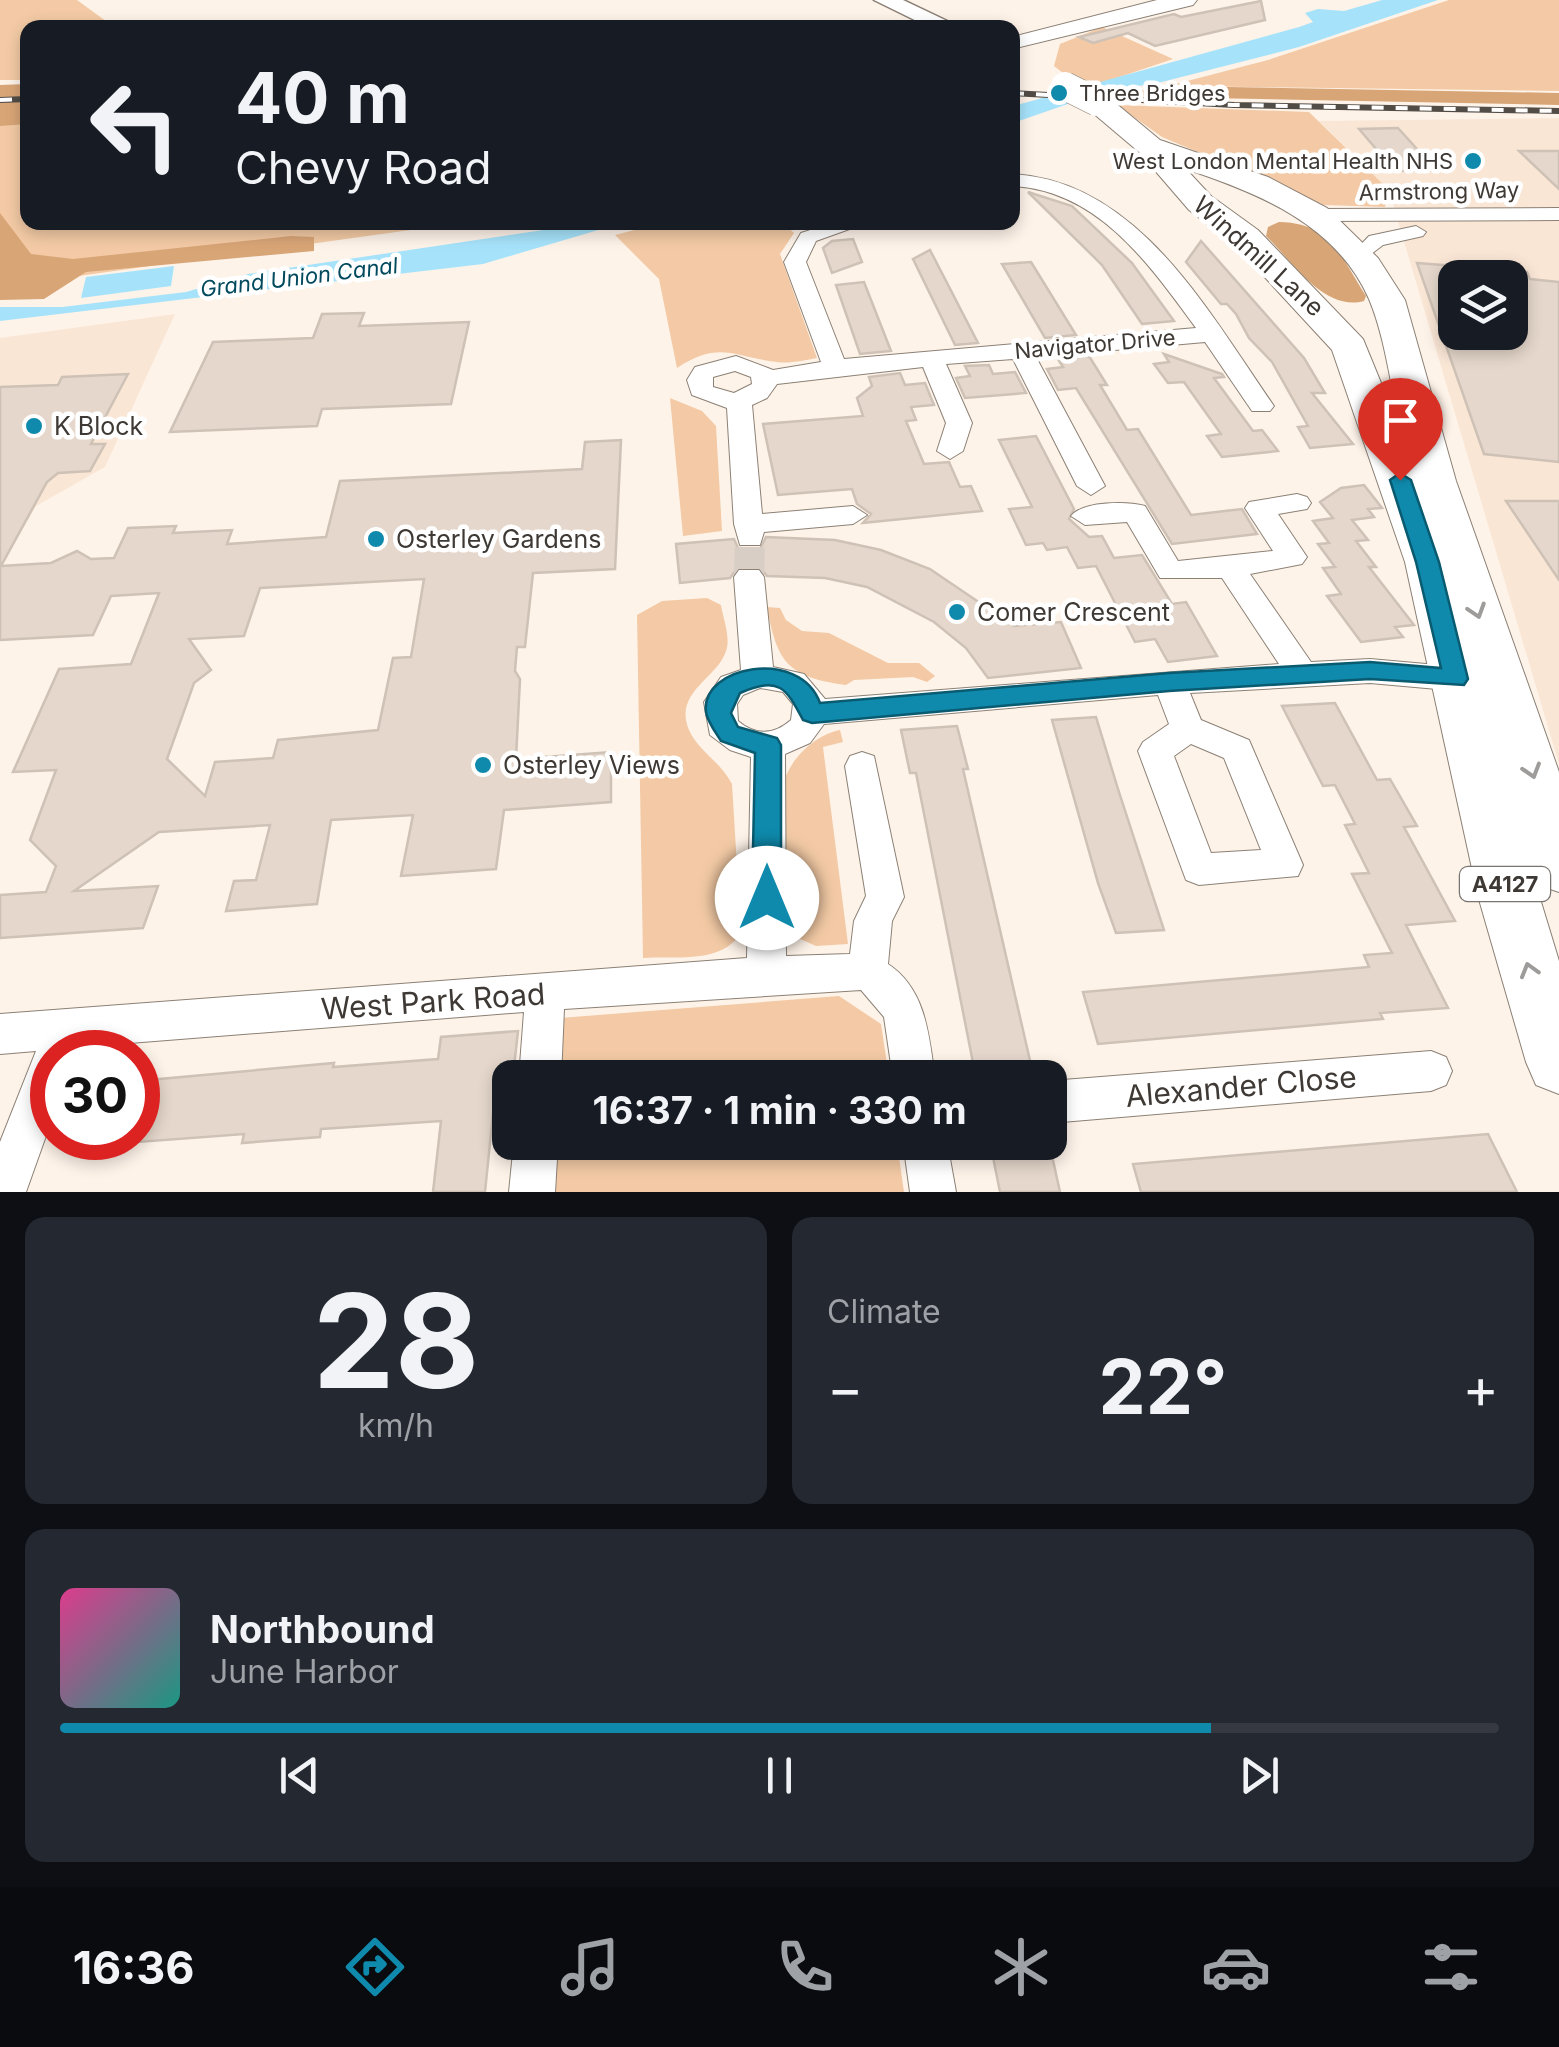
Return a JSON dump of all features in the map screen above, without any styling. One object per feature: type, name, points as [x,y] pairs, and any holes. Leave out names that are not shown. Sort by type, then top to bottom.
[{"type":"main road","points":[[885,0],[932,20]]},
{"type":"main road","name":"A4127","points":[[1026,47],[1185,0]]},
{"type":"main road","name":"Windmill Lane","points":[[1026,47],[1058,81],[1097,102],[1149,146],[1170,172],[1318,308],[1350,346],[1428,562],[1559,867]]},
{"type":"main road","name":"Windmill Lane","points":[[1149,146],[1276,192],[1319,215],[1362,255],[1387,300],[1435,481],[1480,682],[1508,896],[1559,1062]]},
{"type":"main road","points":[[1238,232],[1270,216],[1319,215]]},
{"type":"main road","points":[[1318,308],[1360,313],[1387,300]]},
{"type":"street","name":"Navigator Drive","points":[[1020,180],[1045,180],[1080,192],[1159,264],[1212,334]]},
{"type":"street","name":"Armstrong Way","points":[[1319,215],[1559,214]]},
{"type":"street","name":"Armstrong Way","points":[[1362,255],[1376,240],[1398,232],[1559,228]]},
{"type":"street","points":[[832,230],[808,237],[795,262],[834,367]]},
{"type":"street","name":"Navigator Drive","points":[[766,378],[834,367],[1212,334]]},
{"type":"street","points":[[1212,334],[1260,406]]},
{"type":"street","points":[[1021,351],[1091,486]]},
{"type":"street","points":[[931,358],[959,423],[950,450]]},
{"type":"street","points":[[736,362],[753,366],[766,378],[760,392],[739,400],[711,397],[701,390],[699,380],[712,367],[736,362]]},
{"type":"street","points":[[739,400],[749,531],[853,514]]},
{"type":"street","points":[[1085,516],[1134,512],[1170,571],[1230,568],[1292,557],[1259,508],[1296,503]]},
{"type":"street","points":[[1230,568],[1302,674]]},
{"type":"street","points":[[749,577],[758,676]]},
{"type":"street","points":[[812,713],[1169,682],[1370,670],[1480,682]]},
{"type":"street","points":[[758,676],[793,682],[804,690],[812,713],[799,734],[768,745],[742,742],[730,734],[718,714],[720,702],[732,686],[758,676]]},
{"type":"street","points":[[1169,682],[1188,729]]},
{"type":"street","points":[[766,975],[768,745]]},
{"type":"street","points":[[862,766],[885,898],[873,922],[867,972],[890,986],[903,1006],[911,1060]]},
{"type":"street","name":"West Park Road","points":[[160,1036],[545,992],[766,975],[867,972]]},
{"type":"street","points":[[541,1060],[545,992]]},
{"type":"street","name":"West Park Road","points":[[0,1034],[30,1041]]},
{"type":"street","name":"Alexander Close","points":[[1067,1101],[1431,1071]]},
{"type":"street","points":[[3,1192],[30,1121]]},
{"type":"street","points":[[532,1192],[535,1160]]},
{"type":"street","points":[[928,1160],[934,1192]]},
{"type":"shaded area","points":[[0,0],[77,0],[104,20],[20,20],[20,80],[0,80]]},
{"type":"shaded area","points":[[1449,0],[1559,0],[1559,91],[1168,86],[1268,60]]},
{"type":"shaded area","points":[[1102,27],[1173,59],[1084,89],[1054,66],[1060,44]]},
{"type":"shaded area","points":[[20,84],[20,125],[0,126],[0,85]]},
{"type":"shaded area","points":[[1169,86],[1559,93],[1559,105],[1109,96]]},
{"type":"shaded area","points":[[1117,105],[1309,112],[1389,190],[1385,207],[1324,205],[1162,137]]},
{"type":"shaded area","points":[[20,107],[20,230],[410,230],[64,278],[0,282],[0,108]]},
{"type":"shaded area","points":[[1559,118],[1559,764],[1389,191],[1319,121]]},
{"type":"shaded area","points":[[0,213],[31,254],[73,259],[291,236],[314,237],[314,251],[86,272],[44,299],[0,300]]},
{"type":"shaded area","points":[[1279,222],[1311,228],[1333,244],[1366,296],[1364,301],[1335,299],[1310,282],[1266,236],[1268,227]]},
{"type":"shaded area","points":[[635,230],[791,230],[794,233],[780,254],[817,358],[782,362],[716,352],[677,368],[659,279],[615,235]]},
{"type":"shaded area","points":[[175,314],[105,467],[36,506],[0,569],[0,338]]},
{"type":"shaded area","points":[[670,398],[702,411],[716,426],[722,531],[683,536]]},
{"type":"shaded area","points":[[707,598],[721,605],[727,646],[721,661],[691,696],[686,717],[693,738],[732,784],[741,932],[733,942],[711,954],[643,958],[637,615],[662,601]]},
{"type":"shaded area","points":[[767,607],[780,608],[786,620],[802,631],[829,633],[888,663],[919,663],[935,676],[927,682],[913,677],[854,680],[846,685],[798,672],[775,642]]},
{"type":"shaded area","points":[[840,730],[843,742],[823,747],[848,944],[816,946],[798,938],[794,923],[783,834],[782,789],[803,751],[821,737]]},
{"type":"shaded area","points":[[839,996],[881,1024],[886,1060],[559,1060],[560,1018]]},
{"type":"shaded area","points":[[554,1160],[899,1160],[904,1192],[553,1192]]},
{"type":"water","points":[[1382,0],[1438,0],[1299,47],[1150,85],[1117,87],[1020,121],[1020,104],[1299,27],[1313,22],[1305,13],[1318,9],[1344,11]]},
{"type":"water","name":"Grand Union Canal","points":[[543,230],[598,230],[483,264],[0,321],[0,307],[62,307],[186,292],[248,274]]},
{"type":"water","points":[[174,266],[171,286],[81,298],[86,277]]},
{"type":"building","points":[[1261,1],[1265,20],[1155,46],[1128,33],[1093,43],[1079,37],[1174,14],[1181,17]]},
{"type":"building","points":[[1398,128],[1436,170],[1395,171],[1359,129]]},
{"type":"building","points":[[1519,151],[1559,151],[1559,189]]},
{"type":"building","points":[[1028,192],[1072,206],[1132,263],[1174,321],[1142,324],[1102,265]]},
{"type":"building","points":[[853,239],[862,262],[832,273],[823,248],[832,241]]},
{"type":"building","points":[[1201,241],[1304,358],[1325,393],[1312,393],[1353,444],[1310,448],[1298,427],[1308,426],[1272,362],[1249,338],[1236,314],[1227,304],[1221,304],[1186,262]]},
{"type":"building","points":[[930,250],[978,343],[955,345],[913,259]]},
{"type":"building","points":[[1031,262],[1076,335],[1045,338],[1002,264]]},
{"type":"building","points":[[1417,263],[1438,265],[1438,323]]},
{"type":"building","points":[[1528,274],[1530,279],[1559,282],[1559,462],[1484,454],[1448,350],[1528,350]]},
{"type":"building","points":[[864,282],[891,351],[860,354],[836,285]]},
{"type":"building","points":[[364,313],[359,326],[469,322],[451,404],[322,409],[317,426],[170,432],[213,342],[313,338],[322,314]]},
{"type":"building","points":[[1164,354],[1222,374],[1224,377],[1214,378],[1253,431],[1262,430],[1278,451],[1222,457],[1207,436],[1221,434],[1184,382],[1168,383],[1154,364],[1169,362]]},
{"type":"building","points":[[1089,356],[1107,385],[1100,385],[1127,430],[1138,429],[1191,515],[1242,509],[1257,534],[1172,544],[1076,388],[1058,390],[1047,369],[1063,367],[1058,359]]},
{"type":"building","points":[[989,365],[993,374],[1015,372],[1026,393],[965,398],[956,378],[970,376],[965,366]]},
{"type":"building","points":[[900,373],[905,385],[925,383],[934,405],[911,407],[916,420],[906,421],[924,464],[949,462],[960,487],[971,486],[982,511],[863,523],[871,514],[857,504],[852,489],[778,495],[763,424],[863,416],[857,398],[872,386],[869,377]]},
{"type":"building","points":[[128,374],[91,444],[105,444],[90,471],[58,473],[47,482],[1,566],[51,563],[77,551],[91,559],[114,558],[128,528],[176,526],[173,533],[232,530],[227,544],[326,537],[340,481],[582,469],[585,442],[621,440],[615,569],[533,573],[525,647],[517,647],[515,671],[520,679],[516,759],[611,752],[611,802],[504,810],[496,869],[401,876],[413,815],[331,820],[317,904],[226,911],[234,881],[256,880],[270,825],[159,832],[74,891],[158,886],[143,928],[0,938],[0,895],[46,892],[56,866],[30,840],[56,770],[13,772],[59,669],[131,664],[159,593],[111,596],[93,635],[0,640],[0,387],[58,385],[62,377]],"holes":[[[424,579],[411,657],[393,658],[378,730],[278,740],[273,758],[215,762],[205,796],[167,759],[194,683],[211,670],[189,639],[244,636],[260,588]]]},
{"type":"building","points":[[1036,436],[1074,509],[1069,519],[1089,537],[1102,536],[1114,558],[1142,555],[1172,604],[1186,602],[1217,656],[1168,662],[1155,639],[1135,642],[1096,566],[1078,568],[1067,547],[1047,550],[1043,543],[1026,545],[1009,509],[1032,507],[999,440]]},
{"type":"building","points":[[1364,485],[1382,508],[1368,509],[1374,517],[1352,520],[1368,540],[1356,541],[1376,567],[1369,567],[1414,625],[1395,627],[1403,637],[1361,642],[1327,596],[1341,594],[1323,568],[1335,567],[1318,544],[1329,543],[1313,521],[1333,518],[1320,502],[1341,488]]},
{"type":"building","points":[[1506,501],[1559,501],[1559,580]]},
{"type":"building","name":"Comer Crescent","points":[[766,537],[835,540],[881,550],[930,569],[1014,626],[1061,622],[1081,668],[988,678],[966,648],[934,622],[867,587],[825,578],[767,576],[759,566],[739,566],[730,578],[680,583],[676,544],[734,539],[738,548],[760,549]]},
{"type":"building","points":[[1335,703],[1377,780],[1390,779],[1417,826],[1404,827],[1455,921],[1406,925],[1448,1008],[1380,1013],[1383,1019],[1098,1044],[1083,992],[1369,967],[1364,955],[1392,953],[1352,874],[1369,873],[1345,825],[1355,824],[1335,785],[1323,786],[1282,706]]},
{"type":"building","points":[[1096,717],[1164,930],[1116,933],[1098,883],[1052,720]]},
{"type":"building","points":[[957,726],[968,769],[963,769],[1030,1060],[972,1060],[916,773],[910,773],[901,730]]},
{"type":"building","points":[[518,1031],[515,1060],[492,1060],[492,1124],[485,1192],[433,1192],[441,1121],[321,1129],[320,1137],[242,1143],[244,1134],[160,1140],[160,1079],[334,1063],[333,1067],[438,1059],[441,1037]]},
{"type":"building","points":[[1488,1134],[1517,1192],[1141,1192],[1133,1164]]},
{"type":"building","points":[[994,1160],[1053,1160],[1060,1192],[1000,1192]]},
{"type":"tunnel","points":[[749,577],[750,538]]},
{"type":"railway","points":[[1020,93],[1234,105],[1559,111]]},
{"type":"railway","points":[[0,100],[20,99]]},
{"type":"place","name":"Three Bridges","points":[[1059,93]]},
{"type":"place","name":"West London Mental Health NHS","points":[[1473,161]]},
{"type":"place","name":"K Block","points":[[34,426]]},
{"type":"place","name":"Osterley Gardens","points":[[376,539]]},
{"type":"place","name":"Comer Crescent","points":[[957,612]]},
{"type":"place","name":"Osterley Views","points":[[483,765]]},
{"type":"route","points":[[767,898],[768,745],[742,742],[722,726],[718,714],[720,702],[732,686],[758,676],[793,682],[804,690],[812,713],[1169,682],[1370,670],[1456,679],[1428,562],[1400,480]]}]
